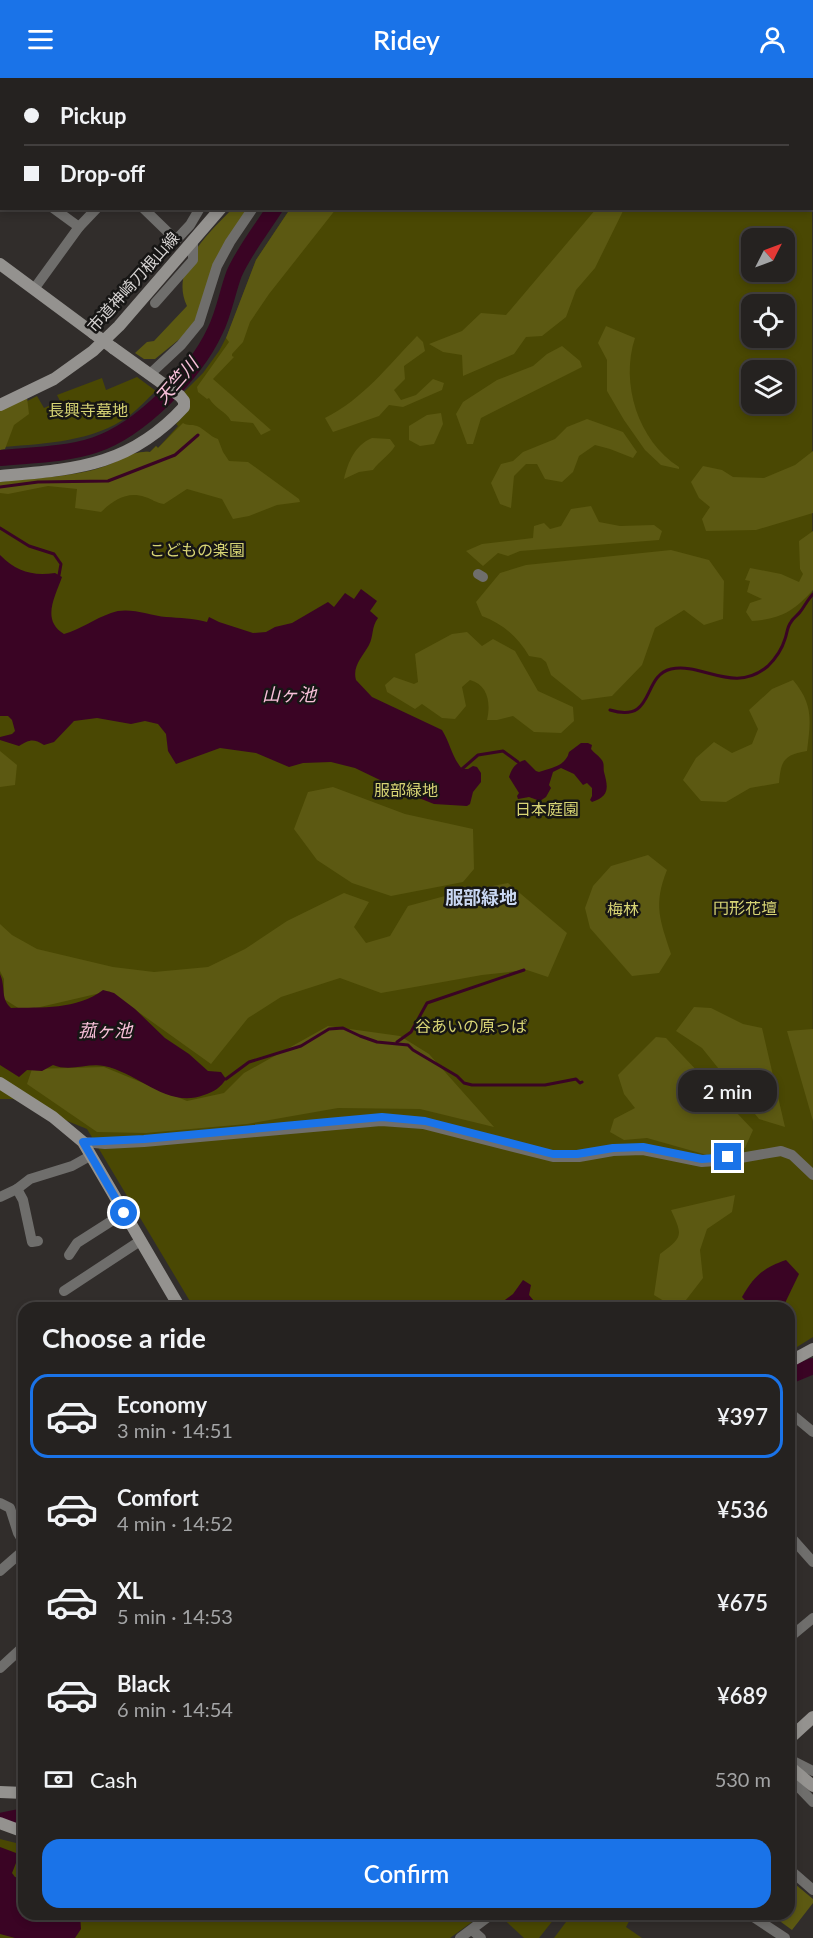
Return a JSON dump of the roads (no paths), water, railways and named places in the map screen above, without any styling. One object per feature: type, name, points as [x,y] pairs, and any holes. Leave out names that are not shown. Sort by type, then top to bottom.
[{"type":"street","points":[[56,210],[79,227]]},
{"type":"street","points":[[33,289],[79,227],[95,210]]},
{"type":"street","points":[[145,210],[176,240],[190,225],[199,210]]},
{"type":"street","name":"市道神崎刀根山線","points":[[0,405],[54,379],[93,351],[119,326],[219,210]]},
{"type":"street","points":[[150,374],[181,345],[199,323],[220,260],[252,210]]},
{"type":"street","points":[[155,303],[193,260],[193,241]]},
{"type":"street","points":[[0,264],[150,374],[182,401],[164,428],[116,457],[83,467],[0,476]]},
{"type":"street","points":[[0,1083],[53,1117],[83,1142],[176,1302]]},
{"type":"street","points":[[83,1142],[144,1139],[382,1117],[425,1121],[553,1154],[577,1154],[613,1148],[643,1147],[702,1159],[782,1148],[794,1151],[813,1170]]},
{"type":"street","points":[[83,1142],[105,1144],[144,1142],[381,1121],[423,1124],[553,1157],[579,1157],[613,1151],[643,1150],[702,1162],[781,1151],[792,1155],[813,1175]]},
{"type":"street","points":[[0,1197],[17,1189],[30,1179],[72,1166],[90,1156]]},
{"type":"street","points":[[17,1189],[23,1200],[32,1242],[38,1241]]},
{"type":"street","points":[[69,1255],[77,1243],[124,1213]]},
{"type":"street","points":[[64,1291],[140,1241]]},
{"type":"street","points":[[795,1359],[813,1349]]},
{"type":"street","points":[[795,1417],[813,1432]]},
{"type":"street","points":[[0,1503],[10,1508],[18,1533]]},
{"type":"street","points":[[795,1542],[813,1562]]},
{"type":"street","points":[[0,1571],[18,1555]]},
{"type":"street","points":[[795,1633],[813,1618]]},
{"type":"street","points":[[0,1668],[18,1652]]},
{"type":"street","points":[[795,1734],[813,1717]]},
{"type":"street","points":[[795,1762],[813,1772]]},
{"type":"street","points":[[795,1771],[813,1786]]},
{"type":"street","points":[[795,1783],[813,1802]]},
{"type":"street","points":[[0,1792],[18,1793]]},
{"type":"street","points":[[0,1823],[18,1831]]},
{"type":"street","points":[[795,1874],[813,1890]]},
{"type":"street","points":[[460,1938],[484,1920]]},
{"type":"street","points":[[759,1920],[785,1938]]},
{"type":"street","points":[[472,1930],[481,1938]]},
{"type":"water","name":"山ヶ池","points":[[0,555],[25,572],[55,573],[62,577],[53,600],[51,615],[57,628],[64,634],[105,615],[124,610],[207,622],[209,617],[253,633],[266,632],[292,623],[328,602],[334,607],[345,593],[354,599],[361,589],[377,601],[370,611],[378,618],[369,645],[357,666],[356,680],[372,697],[442,730],[462,769],[477,767],[481,773],[481,782],[473,792],[470,804],[467,806],[434,804],[355,768],[331,762],[303,763],[289,767],[256,753],[220,748],[176,764],[168,751],[166,734],[158,724],[145,721],[131,724],[97,718],[74,721],[54,742],[44,745],[31,741],[19,746],[0,740],[0,737],[15,731],[12,720],[8,716],[0,716]]},
{"type":"water","points":[[581,743],[592,745],[591,749],[603,762],[607,787],[602,797],[592,802],[590,800],[592,788],[587,783],[583,785],[574,774],[561,768],[553,772],[549,785],[551,788],[546,797],[540,801],[529,797],[518,799],[519,793],[509,777],[516,764],[525,760],[539,772],[557,766],[565,760],[569,752]]},
{"type":"water","name":"菰ヶ池","points":[[0,974],[5,1000],[11,1008],[58,1006],[82,1001],[103,990],[114,993],[135,1009],[165,1038],[189,1054],[208,1071],[221,1072],[226,1079],[214,1091],[191,1098],[165,1094],[129,1075],[104,1066],[66,1068],[53,1065],[42,1071],[27,1070],[19,1077],[0,1065]]},
{"type":"water","points":[[786,1260],[799,1274],[785,1302],[747,1302],[742,1297],[751,1283],[771,1266]]},
{"type":"water","points":[[523,1280],[531,1285],[529,1295],[535,1302],[502,1302],[513,1294]]},
{"type":"water","points":[[0,1847],[18,1854],[18,1862],[12,1873],[18,1878],[18,1920],[80,1920],[81,1929],[75,1938],[15,1938],[0,1934]]},
{"type":"waterway","name":"天竺川","points":[[0,458],[60,453],[95,445],[112,438],[147,414],[180,382],[206,348],[218,324],[238,265],[274,210]]},
{"type":"waterway","points":[[0,487],[38,482],[108,481],[175,455],[198,435]]},
{"type":"waterway","points":[[0,528],[29,546],[54,554],[61,564],[59,575]]},
{"type":"waterway","points":[[610,710],[625,713],[635,710],[642,705],[655,680],[662,673],[671,669],[683,668],[731,678],[743,678],[755,674],[768,666],[776,657],[784,643],[790,624],[813,594]]},
{"type":"waterway","points":[[462,769],[478,755],[503,751],[518,762]]},
{"type":"waterway","points":[[397,1042],[411,1032],[427,1003],[524,970]]},
{"type":"waterway","points":[[226,1079],[249,1062],[301,1046],[329,1029],[343,1028],[377,1042],[408,1045],[457,1076],[464,1083],[472,1085],[545,1085],[576,1079],[582,1082]]},
{"type":"waterway","points":[[795,1374],[813,1366]]},
{"type":"waterway","points":[[0,1821],[18,1817]]},
{"type":"district","name":"服部緑地","points":[[481,898]]},
{"type":"park label","name":"長興寺墓地","points":[[88,410]]},
{"type":"park label","name":"こどもの楽園","points":[[197,550]]},
{"type":"park label","name":"日本庭園","points":[[547,809]]},
{"type":"park label","name":"円形花壇","points":[[745,908]]},
{"type":"park label","name":"梅林","points":[[623,909]]},
{"type":"park label","name":"谷あいの原っぱ","points":[[471,1026]]}]
